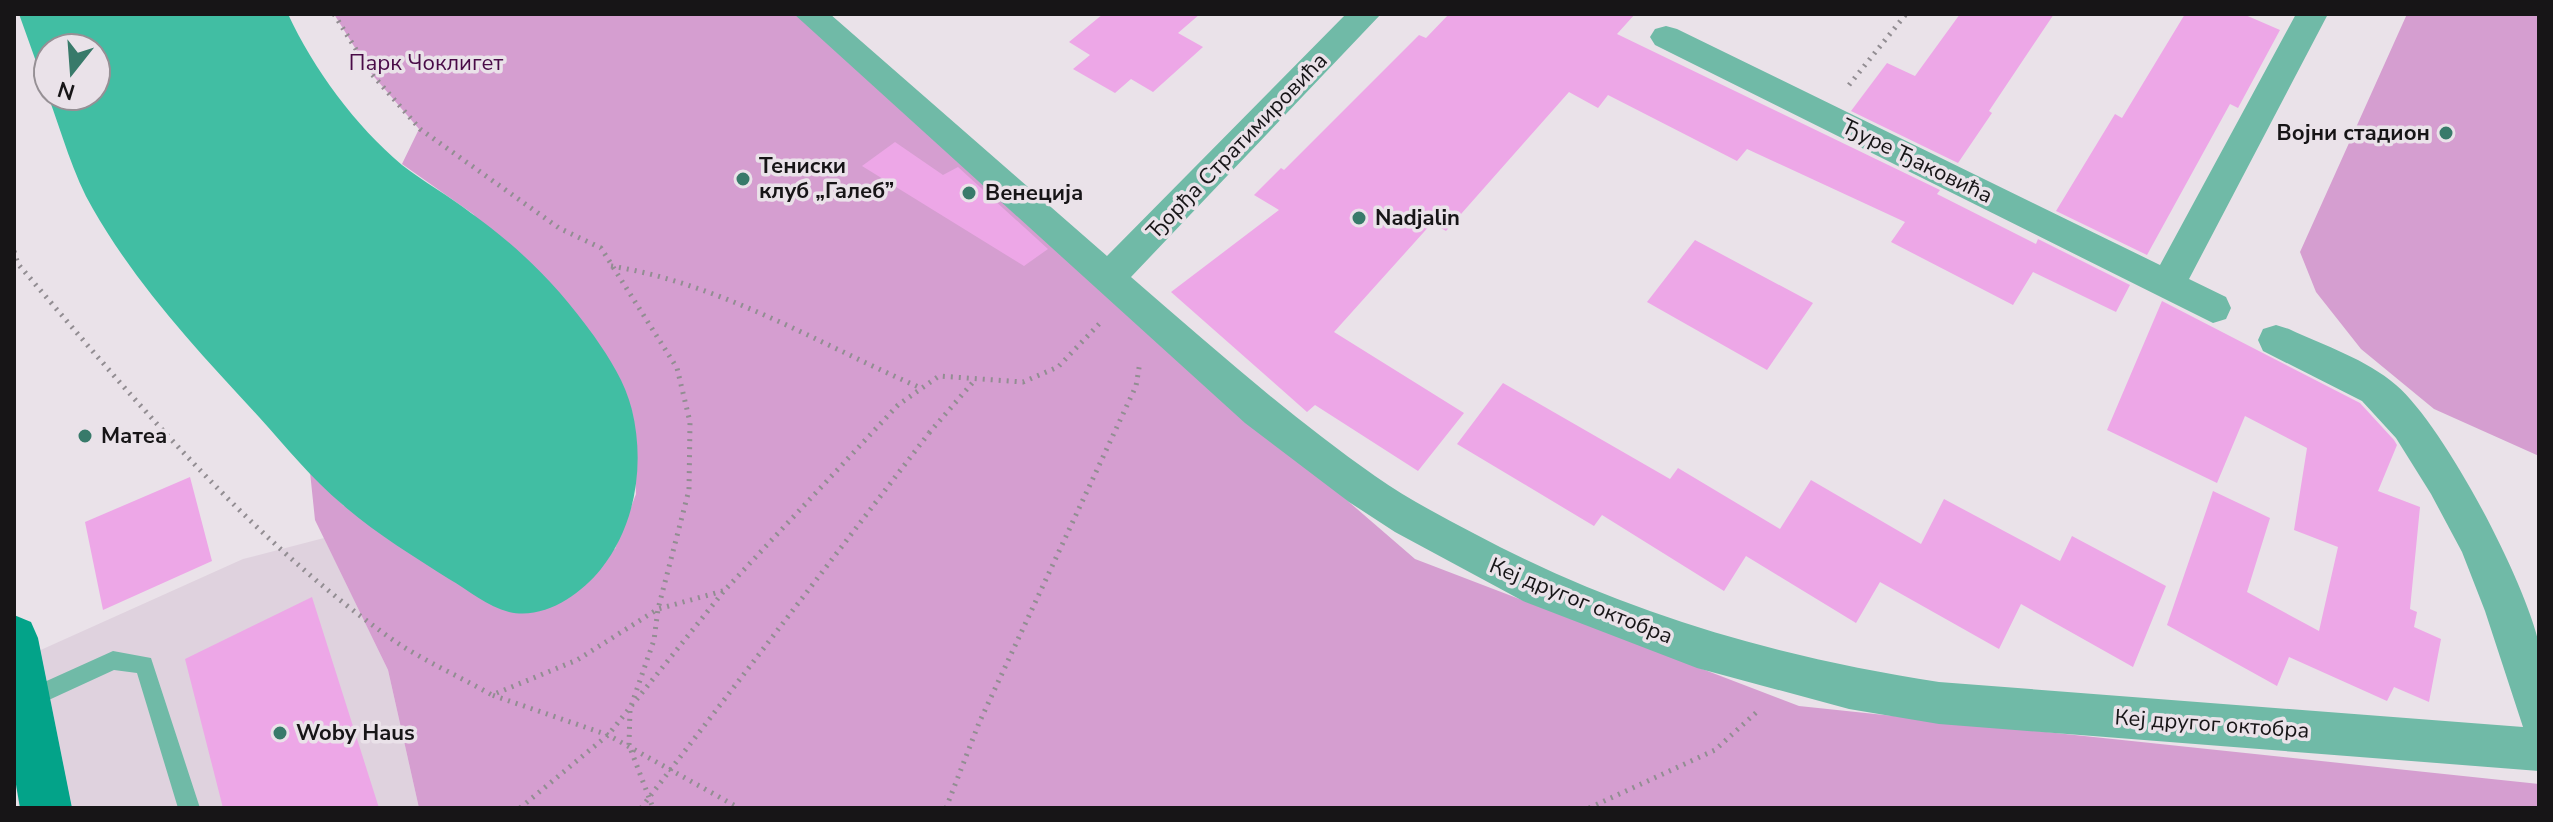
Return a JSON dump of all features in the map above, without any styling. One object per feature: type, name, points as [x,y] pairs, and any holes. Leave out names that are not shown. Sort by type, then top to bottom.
[{"type":"street","name":"Кеј другог октобра","points":[[810,14],[1258,411],[1311,453],[1363,490],[1466,553],[1537,588],[1697,648],[1849,689],[1939,703],[2539,750]]},
{"type":"street","name":"Ђорђа Стратимировића","points":[[1126,291],[1365,14]]},
{"type":"street","points":[[2168,285],[2312,14]]},
{"type":"street","name":"Ђуре Ђаковића","points":[[1666,37],[2213,308]]},
{"type":"street","points":[[2276,340],[2374,390],[2405,420],[2473,527],[2516,631],[2539,714]]},
{"type":"street","points":[[14,638],[46,808]]},
{"type":"lane","points":[[25,702],[113,660],[144,665],[189,808]]},
{"type":"path","points":[[334,14],[370,72],[420,129],[559,228],[601,248],[677,368],[690,422],[689,490],[658,609],[654,640],[630,709],[629,745],[653,808]]},
{"type":"path","points":[[1825,116],[1906,14]]},
{"type":"path","points":[[14,251],[18,264],[149,416],[283,553],[388,637],[492,695],[629,745],[739,808]]},
{"type":"path","points":[[611,266],[634,268],[698,289],[922,388]]},
{"type":"path","points":[[520,808],[608,735],[724,591],[898,405],[939,376],[974,381],[1023,382],[1058,367],[1126,291]]},
{"type":"path","points":[[946,808],[979,723],[1136,386],[1144,346],[1126,291]]},
{"type":"path","points":[[641,808],[929,433],[974,381]]},
{"type":"path","points":[[492,695],[577,660],[658,609],[724,591]]},
{"type":"path","points":[[1589,808],[1715,750],[1796,676]]},
{"type":"shaded area","points":[[19,14],[288,14],[323,76],[368,132],[402,165],[489,226],[538,269],[581,318],[616,371],[632,410],[638,451],[637,472],[630,514],[613,552],[592,579],[572,596],[548,609],[522,614],[501,610],[381,535],[321,484],[170,318],[129,265],[86,196],[54,112],[112,112],[112,32],[32,32],[32,50]]},
{"type":"shaded area","points":[[324,538],[388,670],[419,808],[19,808],[14,774],[14,662],[243,559]]},
{"type":"green space","name":"Парк Чоклигет","points":[[334,14],[810,14],[1217,388],[1415,559],[1799,706],[2539,784],[2539,808],[419,808],[388,670],[315,520],[310,472],[344,506],[615,549],[636,494],[632,410],[473,214],[402,164],[419,129],[370,72]]},
{"type":"green space","name":"Војни стадион","points":[[2407,14],[2539,14],[2539,456],[2434,409],[2361,349],[2316,292],[2300,252]]},
{"type":"building","points":[[1103,14],[1200,14],[1178,33],[1203,47],[1153,92],[1131,79],[1115,93],[1073,69],[1090,55],[1069,42]]},
{"type":"building","points":[[1449,14],[1635,14],[1617,34],[1940,190],[1937,194],[2036,244],[2038,239],[2130,285],[2116,312],[2033,272],[2013,305],[1891,242],[1905,222],[1747,149],[1737,161],[1608,95],[1598,108],[1569,92],[1446,231],[1432,223],[1334,332],[1464,413],[1418,471],[1315,405],[1307,412],[1171,292],[1279,210],[1254,195],[1281,168],[1284,170],[1419,35],[1426,38]]},
{"type":"building","points":[[1960,14],[2054,14],[1958,163],[1851,111],[1887,63],[1915,76]]},
{"type":"building","points":[[2185,14],[2243,14],[2280,30],[2238,108],[2230,104],[2147,255],[2056,211],[2115,114],[2122,118]]},
{"type":"building","points":[[895,142],[943,175],[958,167],[1048,249],[1024,266],[862,166]]},
{"type":"building","points":[[1695,240],[1813,303],[1767,370],[1647,302]]},
{"type":"building","points":[[2162,301],[2360,403],[2394,440],[2397,445],[2378,491],[2420,507],[2410,609],[2417,612],[2414,627],[2441,639],[2429,702],[2394,687],[2387,701],[2289,657],[2277,686],[2167,625],[2213,491],[2270,518],[2247,592],[2319,631],[2338,547],[2294,530],[2307,448],[2245,416],[2217,483],[2107,430]]},
{"type":"building","points":[[1503,383],[1670,479],[1678,468],[1780,529],[1811,480],[1921,544],[1944,499],[2060,561],[2072,536],[2166,586],[2133,667],[2021,604],[1999,649],[1880,582],[1856,623],[1746,556],[1724,591],[1602,515],[1594,526],[1457,444]]},
{"type":"building","points":[[190,477],[212,561],[103,610],[85,522]]},
{"type":"building","name":"Woby Haus","points":[[312,597],[379,808],[223,808],[185,659]]},
{"type":"place","name":"Војни стадион","points":[[2446,133]]},
{"type":"place","name":"Тениски клуб „Галеб”","points":[[743,179]]},
{"type":"place","name":"Венеција","points":[[969,193]]},
{"type":"place","name":"Nadjalin","points":[[1359,218]]},
{"type":"place","name":"Матеа","points":[[85,436]]},
{"type":"place","name":"Woby Haus","points":[[280,733]]}]
